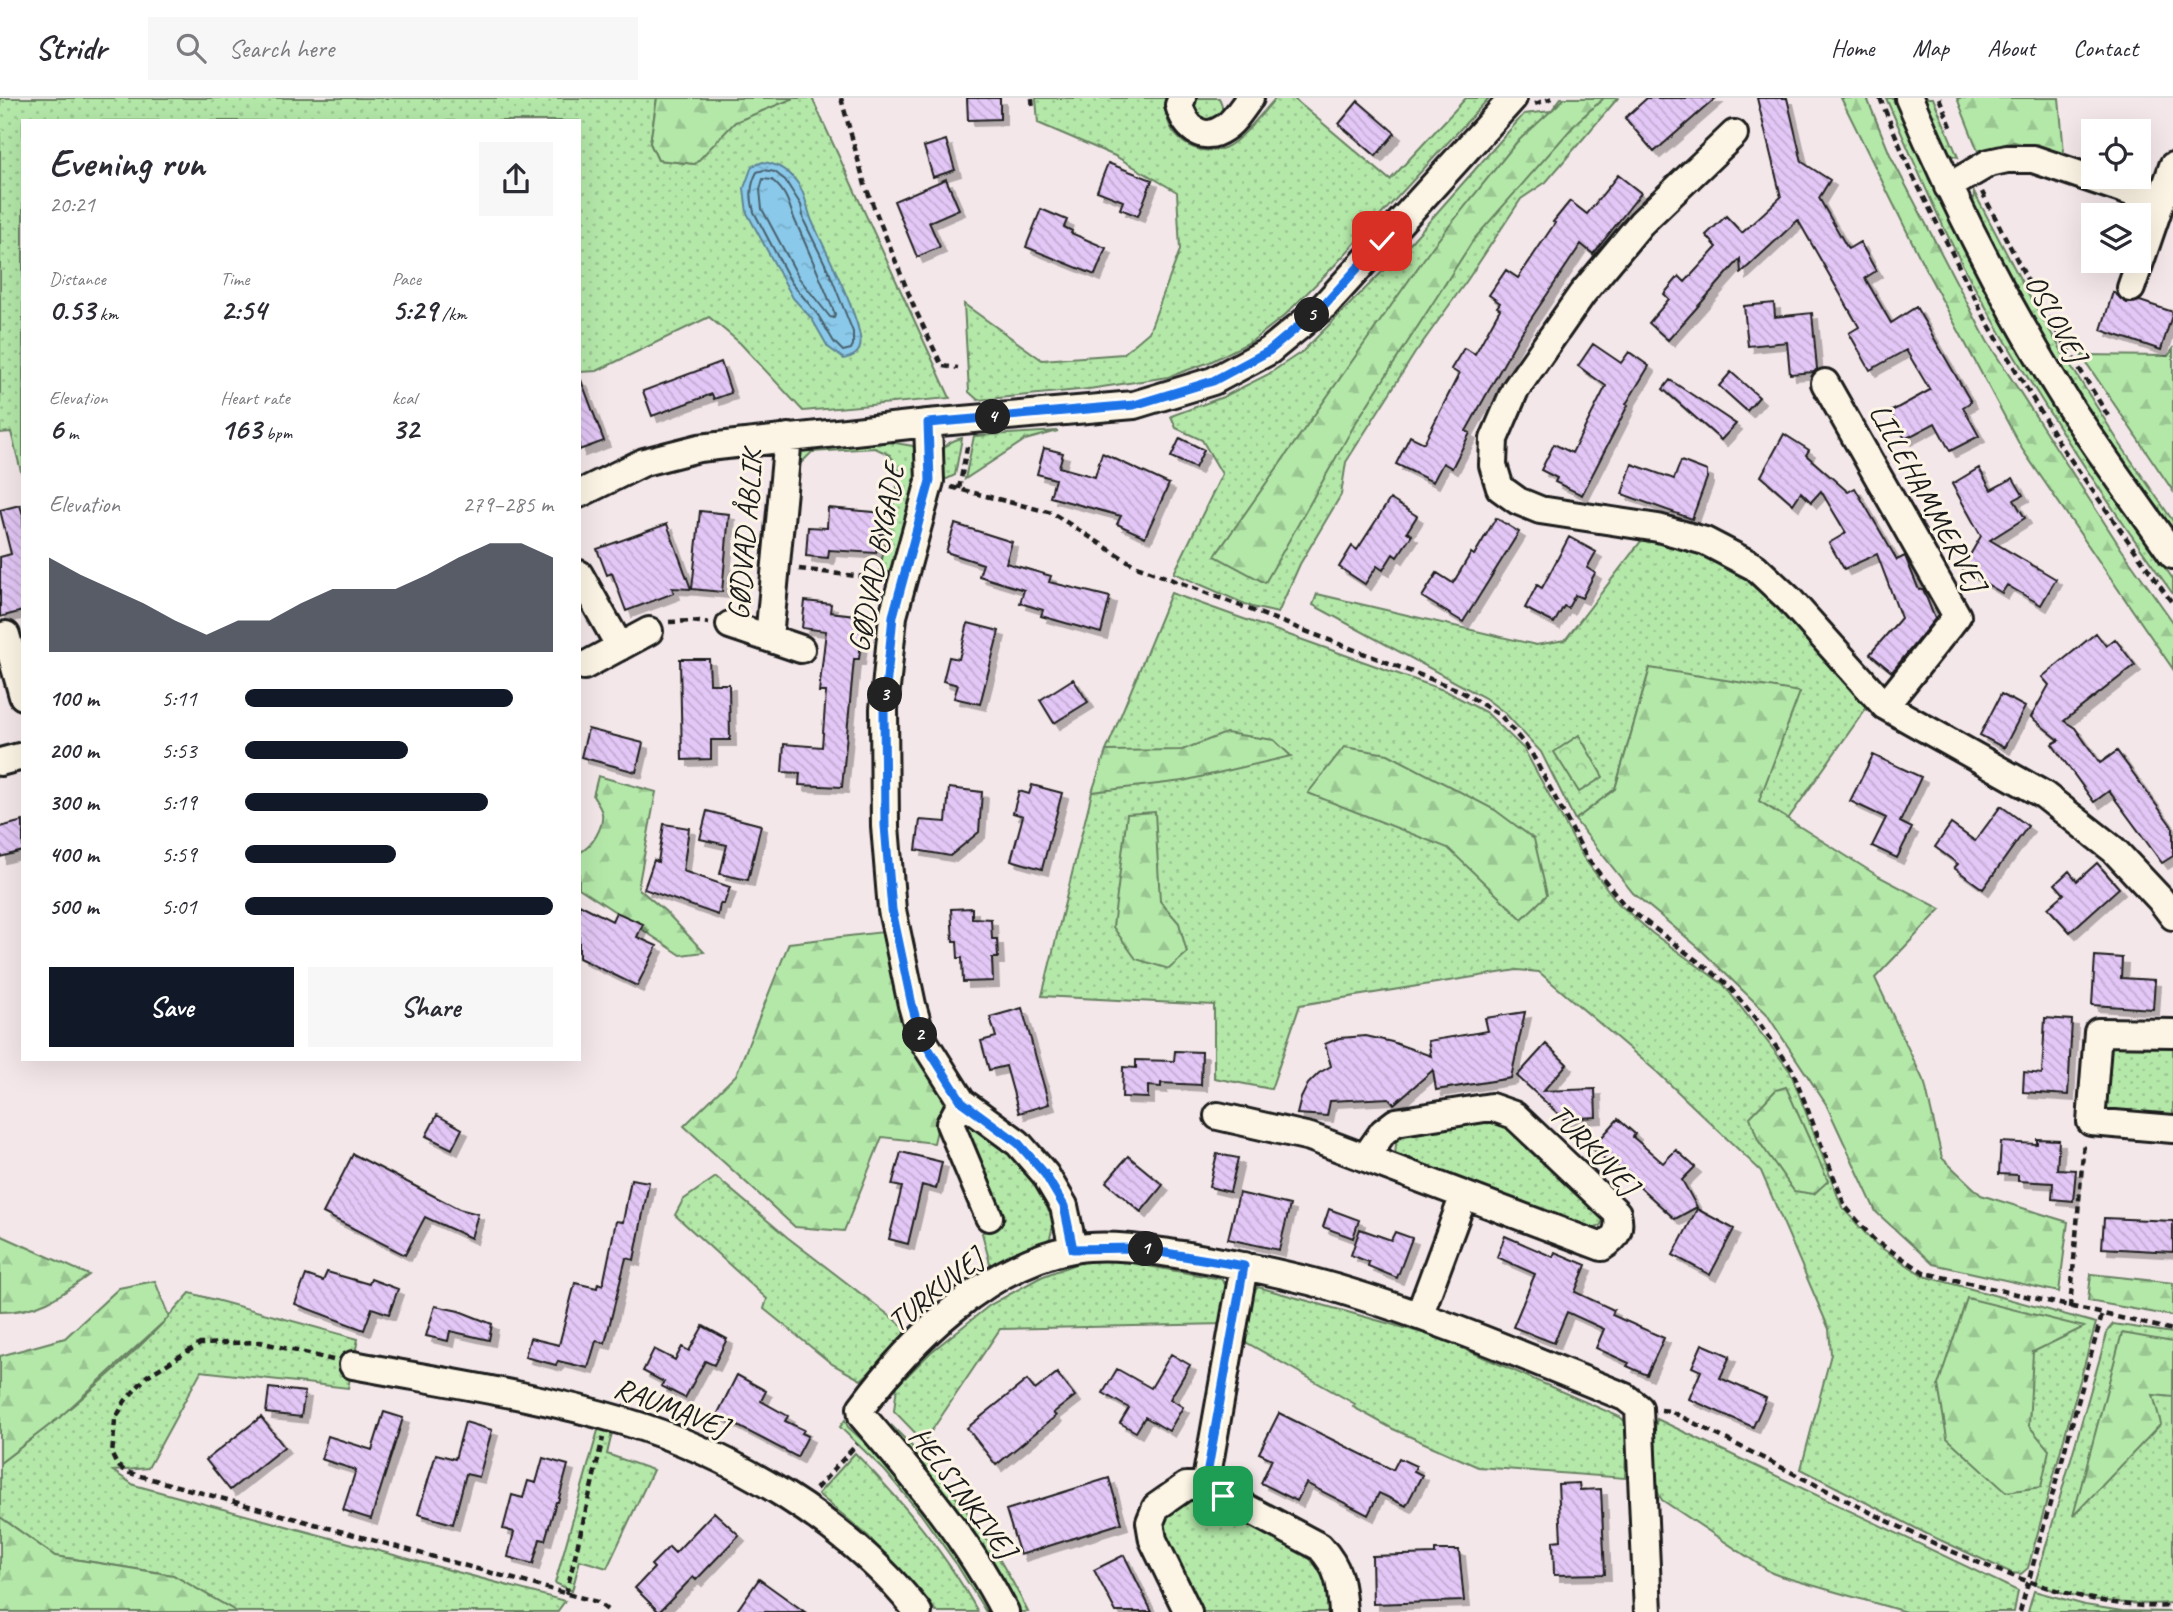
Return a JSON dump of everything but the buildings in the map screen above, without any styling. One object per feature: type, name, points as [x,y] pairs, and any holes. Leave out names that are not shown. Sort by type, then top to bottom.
[{"type":"street","points":[[1182,98],[1179,105],[1183,119],[1193,130],[1207,134],[1224,128],[1250,98]]},
{"type":"street","points":[[928,423],[1134,405],[1213,381],[1269,351],[1325,304],[1513,98]]},
{"type":"street","name":"OSLOVEJ","points":[[1909,98],[1948,187],[2013,312],[2059,390],[2173,555]]},
{"type":"street","points":[[1734,134],[1641,222],[1582,294],[1515,390],[1494,439],[1493,465],[1500,488],[1518,501],[1541,510],[1658,528],[1705,541],[1755,567],[1789,598],[1885,706],[2044,795],[2114,850],[2161,899],[2173,916]]},
{"type":"street","points":[[1948,187],[1989,163],[2033,159],[2160,202]]},
{"type":"street","points":[[2131,288],[2173,166]]},
{"type":"street","name":"LILLEHAMMERVEJ","points":[[1825,383],[1957,616],[1885,706]]},
{"type":"street","name":"GØDVAD ÅBLIK","points":[[581,493],[644,462],[699,448],[928,423]]},
{"type":"street","name":"GØDVAD BYGADE","points":[[928,423],[930,481],[893,616],[884,709],[885,826],[892,910],[921,1037],[962,1102],[1018,1143],[1045,1174],[1064,1206],[1073,1249]]},
{"type":"street","name":"GØDVAD ÅBLIK","points":[[769,638],[788,437]]},
{"type":"street","points":[[581,578],[620,647]]},
{"type":"street","name":"GØDVAD ÅBLIK","points":[[730,625],[801,649]]},
{"type":"street","points":[[584,666],[656,627]]},
{"type":"street","points":[[9,634],[21,687]]},
{"type":"street","points":[[0,762],[21,757]]},
{"type":"street","points":[[2173,1033],[2098,1032],[2091,1122],[2173,1129]]},
{"type":"street","points":[[962,1102],[950,1124],[989,1217]]},
{"type":"street","name":"TURKUVEJ","points":[[1218,1116],[1310,1137],[1602,1247],[1618,1234],[1620,1223],[1617,1213],[1514,1115],[1491,1107],[1396,1122],[1383,1132],[1366,1158]]},
{"type":"street","points":[[1419,1316],[1464,1195]]},
{"type":"street","name":"TURKUVEJ","points":[[862,1416],[861,1408],[876,1388],[927,1331],[983,1288],[1024,1265],[1073,1249],[1136,1248],[1244,1266],[1348,1292],[1452,1327],[1625,1397],[1639,1408]]},
{"type":"street","points":[[1205,1486],[1244,1266]]},
{"type":"street","name":"RAUMAVEJ","points":[[352,1365],[574,1407],[670,1438],[722,1461],[802,1506],[843,1536],[885,1574],[918,1612]]},
{"type":"street","points":[[1639,1408],[1648,1612]]},
{"type":"street","name":"HELSINKIVEJ","points":[[862,1416],[949,1519],[1006,1612]]},
{"type":"street","points":[[1188,1612],[1153,1540],[1150,1522],[1156,1507],[1186,1486],[1205,1486],[1320,1547],[1331,1559],[1340,1577],[1343,1612]]},
{"type":"path","points":[[841,98],[865,185],[914,307],[942,366],[958,368]]},
{"type":"path","points":[[1032,98],[1033,110]]},
{"type":"path","points":[[1939,98],[1953,133]]},
{"type":"path","points":[[1972,172],[2036,298],[2111,421]]},
{"type":"path","points":[[959,489],[969,437],[967,419]]},
{"type":"path","points":[[930,481],[1052,513],[1135,565],[1459,690],[1501,716],[1531,752],[1587,858],[1625,906],[1725,982],[1757,1020],[1792,1069],[1845,1206],[1873,1239],[1925,1273],[2173,1330]]},
{"type":"path","points":[[799,569],[902,582]]},
{"type":"path","points":[[656,627],[691,621],[704,622]]},
{"type":"path","points":[[2070,1308],[2084,1136],[2091,1122]]},
{"type":"path","points":[[2021,1612],[2102,1315]]},
{"type":"path","points":[[352,1365],[260,1342],[200,1344],[147,1376],[125,1401],[115,1420],[112,1455],[117,1465],[126,1472],[597,1602],[610,1612]]},
{"type":"path","points":[[1639,1408],[1670,1410],[1921,1538],[2028,1586],[2107,1605],[2132,1608],[2173,1606]]},
{"type":"path","points":[[566,1594],[608,1417]]},
{"type":"path","points":[[817,1487],[853,1448]]},
{"type":"green space","points":[[0,98],[657,98],[650,143],[658,160],[694,164],[735,122],[794,98],[812,98],[950,398],[803,411],[740,343],[709,317],[597,371],[581,372],[581,119],[21,119],[21,471],[11,432],[0,433]]},
{"type":"green space","points":[[657,98],[794,98],[735,122],[695,164],[658,160],[650,143]]},
{"type":"green space","points":[[1036,98],[1168,98],[1166,110],[1173,131],[1190,146],[1212,151],[1224,148],[1238,139],[1276,98],[1293,98],[1390,180],[1466,98],[1489,98],[1333,267],[1284,316],[1252,341],[1210,362],[1168,377],[1089,389],[978,400],[969,392],[964,304],[1042,360],[1123,354],[1149,332],[1180,250],[1177,192],[1115,156],[1038,123]]},
{"type":"green space","points":[[1194,98],[1219,98],[1222,108],[1213,122],[1198,121],[1192,102]]},
{"type":"green space","points":[[1561,98],[1618,98],[1546,182],[1521,199],[1415,353],[1346,462],[1341,495],[1300,564],[1278,613],[1252,607],[1174,573],[1222,474],[1202,440],[1176,428],[1171,416],[1223,397],[1267,375],[1303,351],[1403,251],[1524,114],[1551,111]]},
{"type":"green space","points":[[1565,98],[1604,98],[1578,121],[1474,239],[1355,424],[1265,583],[1215,556],[1433,246],[1516,143]]},
{"type":"green space","points":[[1841,98],[1867,98],[1891,157],[1987,341],[2122,550],[2173,622],[2173,669],[2022,449],[1926,270]]},
{"type":"green space","points":[[1886,98],[1895,98],[1955,231],[2024,359],[2078,443],[2173,579],[2173,594],[2069,443],[1997,326],[1950,240]]},
{"type":"green space","points":[[1924,98],[1933,98],[1958,157],[1949,155]]},
{"type":"green space","points":[[1957,98],[2059,98],[2064,153],[2014,142],[1978,151]]},
{"type":"green space","points":[[1974,192],[2028,294],[2066,358],[2173,521],[2173,537],[2073,390],[2043,339],[1982,230],[1973,209]]},
{"type":"green space","points":[[2173,349],[2173,491],[2081,355],[2168,356]]},
{"type":"green space","points":[[1058,431],[1025,440],[965,479],[974,436]]},
{"type":"green space","points":[[962,438],[955,475],[947,479],[939,477],[942,452],[949,443]]},
{"type":"green space","points":[[878,440],[913,446],[918,459],[892,576],[880,569],[900,472],[890,455],[875,448],[812,452],[801,463],[800,452],[811,444]]},
{"type":"green space","points":[[1645,536],[1711,555],[1756,583],[1869,704],[1788,819],[1759,801],[1650,668],[1615,789],[1575,820],[1541,752],[1505,713],[1485,698],[1313,605],[1317,594],[1536,645],[1565,640]]},
{"type":"green space","points":[[1171,593],[1446,691],[1487,713],[1524,749],[1583,857],[1618,903],[1652,933],[1723,984],[1790,1071],[1842,1207],[1874,1243],[1924,1276],[2096,1323],[2028,1568],[2021,1574],[2012,1573],[1927,1534],[1801,1469],[1831,1354],[1829,1329],[1761,1171],[1657,1072],[1539,972],[1517,970],[1300,1005],[1271,1089],[1214,1078],[1214,1005],[1042,996],[1092,792],[1190,757],[1106,751]]},
{"type":"green space","points":[[1650,668],[1800,692],[1759,801],[1878,876],[1941,909],[1875,978],[1925,1084],[1942,1158],[1981,1195],[2068,1222],[2059,1292],[1933,1264],[1876,1212],[1826,1104],[1766,1013],[1698,947],[1633,893],[1575,820],[1615,789]]},
{"type":"green space","points":[[1226,733],[1274,740],[1291,756],[1183,781],[1092,792],[1106,751],[1182,750]]},
{"type":"green space","points":[[1579,735],[1603,777],[1579,792],[1554,752]]},
{"type":"green space","points":[[1344,747],[1388,754],[1495,810],[1534,839],[1547,895],[1522,919],[1448,848],[1308,793]]},
{"type":"green space","points":[[598,776],[656,792],[638,888],[665,911],[704,952],[681,955],[581,889],[581,852],[593,841],[602,818],[593,796]]},
{"type":"green space","points":[[1155,812],[1160,901],[1179,923],[1187,953],[1169,969],[1136,959],[1113,927],[1127,814]]},
{"type":"green space","points":[[883,932],[912,1048],[944,1100],[934,1143],[882,1137],[844,1231],[795,1227],[684,1126],[736,1075],[789,943]]},
{"type":"green space","points":[[2116,1043],[2173,1045],[2173,1122],[2106,1110],[2103,1102],[2108,1050]]},
{"type":"green space","points":[[1786,1087],[1828,1181],[1814,1194],[1794,1191],[1758,1140],[1750,1117],[1776,1090]]},
{"type":"green space","points":[[1498,1119],[1506,1121],[1605,1217],[1600,1226],[1590,1231],[1395,1160],[1396,1142],[1408,1131]]},
{"type":"green space","points":[[972,1122],[1017,1154],[1056,1214],[1050,1238],[1034,1250],[992,1271],[982,1233],[1005,1218],[963,1125]]},
{"type":"green space","points":[[716,1177],[787,1237],[903,1326],[907,1338],[861,1380],[832,1364],[764,1309],[767,1299],[675,1215],[683,1200]]},
{"type":"green space","points":[[0,1235],[89,1275],[48,1302],[26,1309],[0,1312]]},
{"type":"green space","points":[[1114,1260],[1221,1279],[1226,1285],[1224,1324],[1000,1329],[924,1442],[894,1411],[897,1386],[931,1352],[990,1305],[1041,1277],[1083,1261]]},
{"type":"green space","points":[[2091,1274],[2173,1283],[2173,1316],[2088,1301]]},
{"type":"green space","points":[[155,1281],[169,1317],[60,1417],[0,1463],[0,1356],[65,1338],[119,1288]]},
{"type":"green space","points":[[1258,1287],[1437,1337],[1620,1417],[1627,1423],[1625,1478],[1478,1467],[1393,1429],[1353,1407],[1355,1404],[1242,1340],[1249,1298]]},
{"type":"green space","points":[[190,1293],[358,1339],[348,1388],[201,1371],[148,1468],[113,1471],[134,1485],[565,1601],[557,1612],[237,1612],[173,1575],[55,1556],[0,1517],[0,1463],[100,1383],[169,1317]]},
{"type":"green space","points":[[1967,1298],[2084,1327],[2033,1352],[2029,1426],[2049,1450],[2041,1487],[2006,1492],[1947,1438],[1938,1385]]},
{"type":"green space","points":[[2113,1324],[2173,1333],[2173,1603],[2103,1601],[2035,1584],[2108,1330]]},
{"type":"green space","points":[[2122,1333],[2173,1342],[2173,1397],[2153,1395],[2161,1424],[2073,1516]]},
{"type":"green space","points":[[1657,1419],[2018,1591],[2014,1612],[1906,1612],[1772,1573],[1662,1500],[1654,1472],[1653,1449]]},
{"type":"green space","points":[[845,1420],[848,1427],[873,1450],[935,1521],[992,1612],[986,1612],[920,1513],[885,1471],[840,1427]]},
{"type":"green space","points":[[891,1425],[931,1467],[968,1513],[1000,1561],[1028,1612],[1020,1612],[995,1565],[966,1521],[908,1451]]},
{"type":"green space","points":[[599,1427],[612,1433],[607,1454],[653,1470],[607,1568],[580,1560],[572,1591],[555,1583]]},
{"type":"green space","points":[[855,1453],[922,1528],[952,1569],[978,1612],[937,1612],[868,1536],[818,1494]]},
{"type":"green space","points":[[1191,1495],[1202,1495],[1319,1559],[1336,1612],[1199,1612],[1162,1535],[1163,1517]]},
{"type":"green space","points":[[0,1517],[55,1556],[173,1575],[237,1612],[0,1612]]},
{"type":"green space","points":[[2034,1591],[2085,1605],[2122,1611],[2171,1612],[2028,1612]]},
{"type":"water","points":[[763,162],[784,169],[801,189],[856,322],[860,347],[852,356],[844,359],[828,347],[812,319],[793,298],[747,213],[744,188],[752,166]]},
{"type":"route","points":[[1223,1496],[1205,1486],[1244,1266],[1136,1248],[1073,1249],[1064,1206],[1045,1174],[1018,1143],[962,1102],[921,1037],[892,910],[885,826],[884,709],[893,616],[930,481],[928,423],[1134,405],[1213,381],[1269,351],[1325,304],[1382,241]]}]
